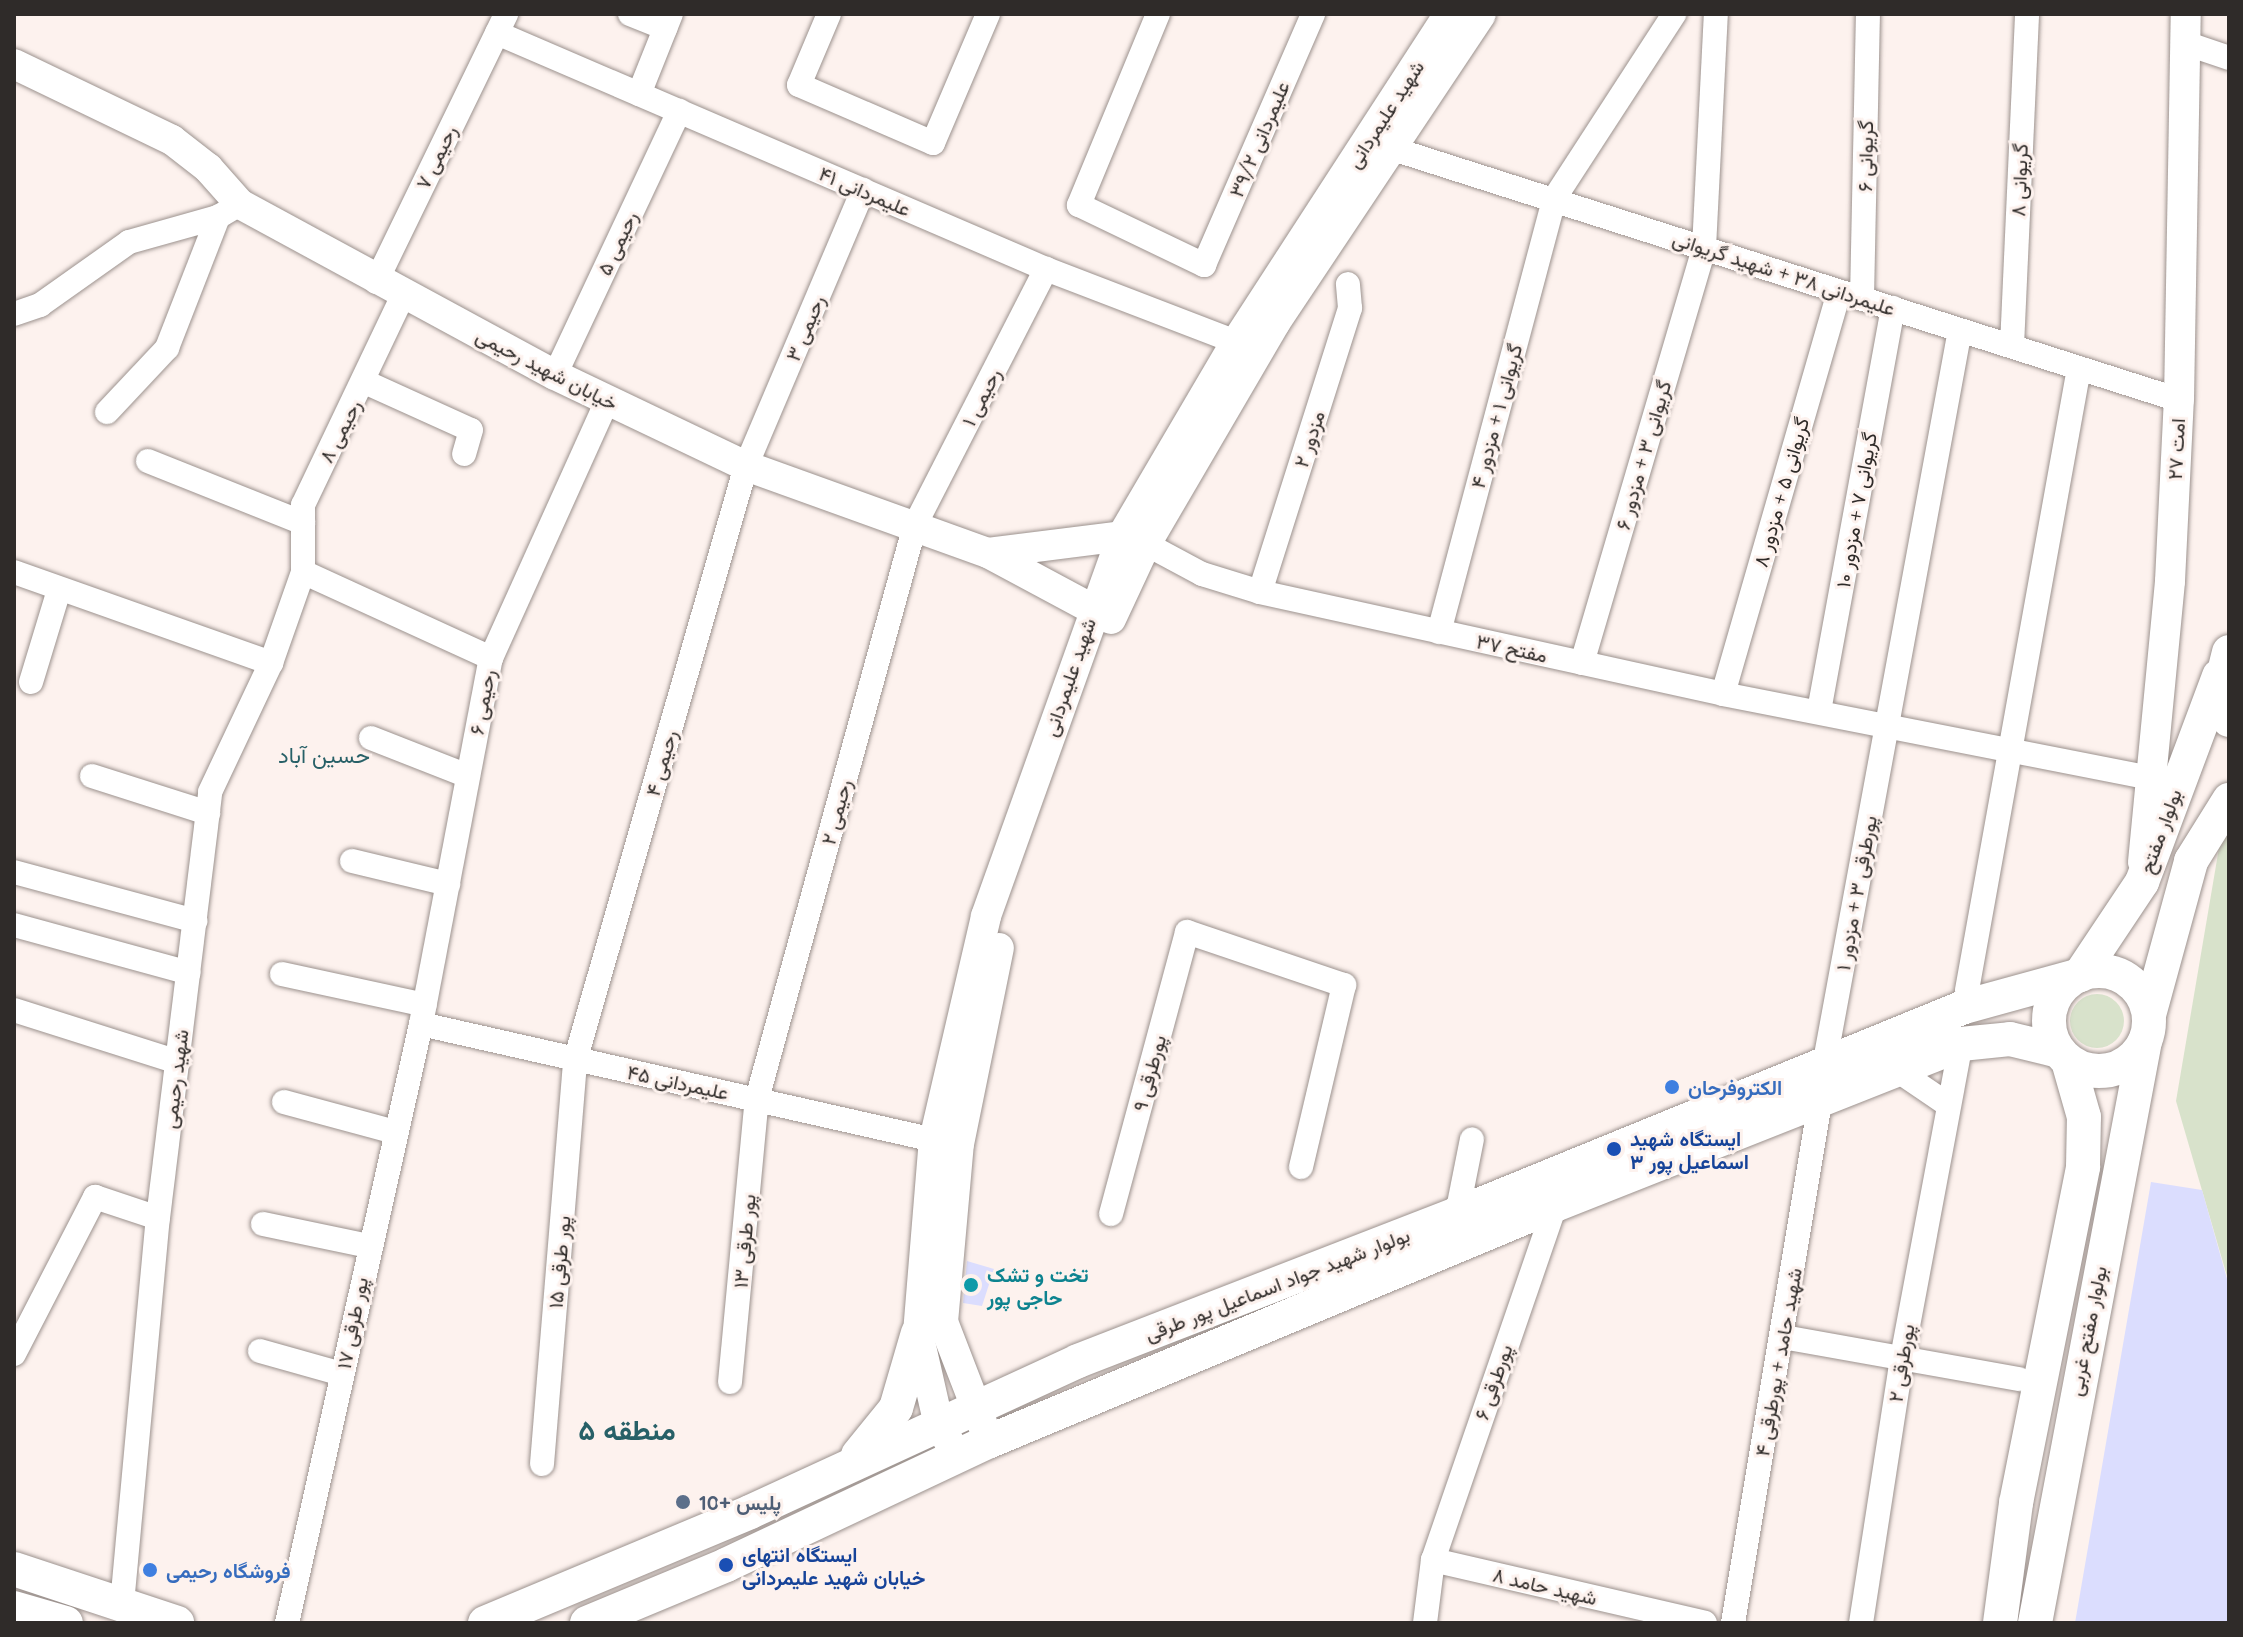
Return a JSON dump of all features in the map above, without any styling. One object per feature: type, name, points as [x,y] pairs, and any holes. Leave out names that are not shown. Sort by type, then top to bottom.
[{"type":"main road","points":[[2224,664],[2222,708],[2229,720]]},
{"type":"main road","name":"بولوار مفتح","points":[[2080,975],[2142,882],[2224,664]]},
{"type":"main road","name":"بولوار مفتح","points":[[2147,1028],[2191,861],[2229,800]]},
{"type":"main road","points":[[2080,975],[2119,975],[2139,991],[2147,1028],[2129,1061],[2105,1071],[2064,1056],[2050,1014],[2060,990],[2080,975]]},
{"type":"main road","name":"بولوار شهید جواد اسماعیل پور طرقی","points":[[485,1623],[850,1465],[973,1406],[1457,1214],[1825,1061],[1964,1007],[2080,975]]},
{"type":"main road","name":"بولوار مفتح غربی","points":[[2035,1623],[2147,1028]]},
{"type":"main road","name":"بولوار شهید جواد اسماعیل پور طرقی","points":[[587,1623],[726,1565],[990,1441],[1555,1205],[1961,1044],[2010,1039],[2064,1056]]},
{"type":"main road","name":"بولوار مفتح غربی","points":[[2000,1623],[2016,1503],[2083,1167],[2084,1117],[2064,1056]]},
{"type":"main road","points":[[850,1465],[896,1408],[918,1333]]},
{"type":"main road","points":[[14,1569],[177,1623]]},
{"type":"main road","points":[[14,1608],[57,1621]]},
{"type":"street","points":[[630,14],[668,21],[639,94]]},
{"type":"street","points":[[829,14],[799,85],[933,143],[988,14]]},
{"type":"street","name":"علیمردانی ۳۹/۲","points":[[1158,14],[1079,205],[1204,265],[1313,14]]},
{"type":"street","name":"گریوانی ۱ + مزدور ۴","points":[[1439,632],[1554,199],[1674,14]]},
{"type":"street","name":"گریوانی ۳ + مزدور ۶","points":[[1582,663],[1704,248],[1716,14]]},
{"type":"street","name":"گریوانی ۶","points":[[1850,294],[1868,14]]},
{"type":"street","name":"گریوانی ۸","points":[[2012,346],[2027,14]]},
{"type":"street","name":"شهید علیمردانی","points":[[957,1457],[938,1421],[918,1333],[947,1142],[1002,929],[1102,615],[1134,540],[1246,349],[1460,17]]},
{"type":"street","name":"علیمردانی ۴۱","points":[[502,23],[639,94],[1046,269],[1246,349]]},
{"type":"street","name":"رحیمی ۷","points":[[376,282],[502,23]]},
{"type":"street","points":[[2186,28],[2229,58]]},
{"type":"street","name":"امت ۲۷","points":[[2142,882],[2148,777],[2170,581],[2179,400],[2186,28]]},
{"type":"street","name":"خیابان شهید رحیمی","points":[[14,64],[172,140],[208,168],[229,210],[403,295],[607,401],[746,466],[988,553],[1102,615]]},
{"type":"street","name":"رحیمی ۵","points":[[555,375],[679,111]]},
{"type":"street","name":"علیمردانی ۳۸ + شهید گریوانی","points":[[1380,143],[2179,400]]},
{"type":"street","name":"رحیمی ۳","points":[[746,466],[863,190]]},
{"type":"street","points":[[14,314],[40,305],[129,242],[229,210]]},
{"type":"street","points":[[107,412],[167,348],[229,210]]},
{"type":"street","name":"رحیمی ۱","points":[[915,525],[1046,269]]},
{"type":"street","name":"مزدور ۲","points":[[1260,592],[1350,308],[1348,284]]},
{"type":"street","name":"گریوانی ۵ + مزدور ۸","points":[[1723,694],[1850,294]]},
{"type":"street","name":"رحیمی ۸","points":[[303,572],[303,505],[365,382],[403,295]]},
{"type":"street","name":"گریوانی ۷ + مزدور ۱۰","points":[[1819,711],[1893,308]]},
{"type":"street","name":"پورطرقی ۳ + مزدور ۱","points":[[1825,1061],[1960,330]]},
{"type":"street","points":[[1967,990],[2079,368]]},
{"type":"street","points":[[365,382],[471,430],[464,454]]},
{"type":"street","name":"رحیمی ۶","points":[[423,1014],[491,658],[607,401]]},
{"type":"street","points":[[148,461],[303,523]]},
{"type":"street","name":"رحیمی ۴","points":[[575,1061],[746,466]]},
{"type":"street","name":"رحیمی ۲","points":[[757,1099],[915,525]]},
{"type":"street","points":[[988,553],[1134,540]]},
{"type":"street","name":"مفتح ۳۷","points":[[1134,540],[1202,574],[1260,592],[1723,694],[2010,747],[2148,777]]},
{"type":"street","points":[[14,572],[271,663]]},
{"type":"street","points":[[303,572],[491,658]]},
{"type":"street","name":"شهید رحیمی","points":[[122,1604],[158,1218],[210,792],[271,663],[303,572]]},
{"type":"street","points":[[31,682],[59,590]]},
{"type":"street","points":[[371,738],[468,776]]},
{"type":"street","points":[[92,776],[208,813]]},
{"type":"street","points":[[352,861],[448,884]]},
{"type":"street","points":[[14,872],[195,921]]},
{"type":"street","points":[[14,925],[189,973]]},
{"type":"street","name":"پورطرقی ۹","points":[[1111,1214],[1187,932],[1344,985],[1301,1167]]},
{"type":"street","name":"علیمردانی ۴۵","points":[[282,974],[575,1061],[947,1142]]},
{"type":"street","points":[[14,1010],[178,1062]]},
{"type":"street","name":"پور طرقی ۱۷","points":[[287,1623],[368,1246],[423,1014]]},
{"type":"street","name":"پورطرقی ۲","points":[[1861,1623],[1902,1358],[1947,1104],[1961,1044]]},
{"type":"street","name":"پور طرقی ۱۵","points":[[542,1464],[575,1061]]},
{"type":"street","points":[[1897,1070],[1947,1104]]},
{"type":"street","name":"پور طرقی ۱۳","points":[[730,1382],[757,1099]]},
{"type":"street","points":[[284,1102],[395,1132]]},
{"type":"street","name":"شهید حامد + پورطرقی ۴","points":[[1733,1623],[1820,1102]]},
{"type":"street","points":[[1457,1214],[1472,1139]]},
{"type":"street","name":"شهید علیمردانی","points":[[947,1142],[943,1322],[973,1406],[990,1441]]},
{"type":"street","points":[[14,1354],[95,1197],[158,1218]]},
{"type":"street","name":"پورطرقی ۶","points":[[1425,1623],[1433,1560],[1555,1205]]},
{"type":"street","points":[[263,1224],[368,1246]]},
{"type":"street","points":[[1783,1337],[2019,1379]]},
{"type":"street","points":[[260,1351],[342,1374]]},
{"type":"street","name":"شهید حامد ۸","points":[[1433,1560],[1705,1623]]},
{"type":"green space","points":[[2229,831],[2229,1283],[2176,1101],[2221,836]]},
{"type":"green space","points":[[2097,994],[2108,996],[2116,1002],[2122,1010],[2122,1032],[2116,1040],[2108,1046],[2097,1048],[2086,1046],[2078,1040],[2072,1032],[2070,1021],[2072,1010],[2078,1002],[2086,996]]},
{"type":"building","points":[[2151,1182],[2202,1190],[2229,1286],[2229,1623],[2075,1623]]},
{"type":"building","name":"تخت و تشک حاجی پور","points":[[967,1261],[994,1269],[982,1306],[963,1303]]},
{"type":"place","name":"الکتروفرحان","points":[[1672,1087]]},
{"type":"place","name":"ایستگاه شهید اسماعیل پور ۳","points":[[1614,1149]]},
{"type":"place","name":"تخت و تشک حاجی پور","points":[[971,1285]]},
{"type":"place","name":"پلیس +10","points":[[683,1502]]},
{"type":"place","name":"ایستگاه انتهای خیابان شهید علیمردانی","points":[[726,1565]]},
{"type":"place","name":"فروشگاه رحیمی","points":[[150,1570]]},
{"type":"district","name":"حسین آباد","points":[[324,756]]},
{"type":"district","name":"منطقه ۵","points":[[627,1430]]}]
